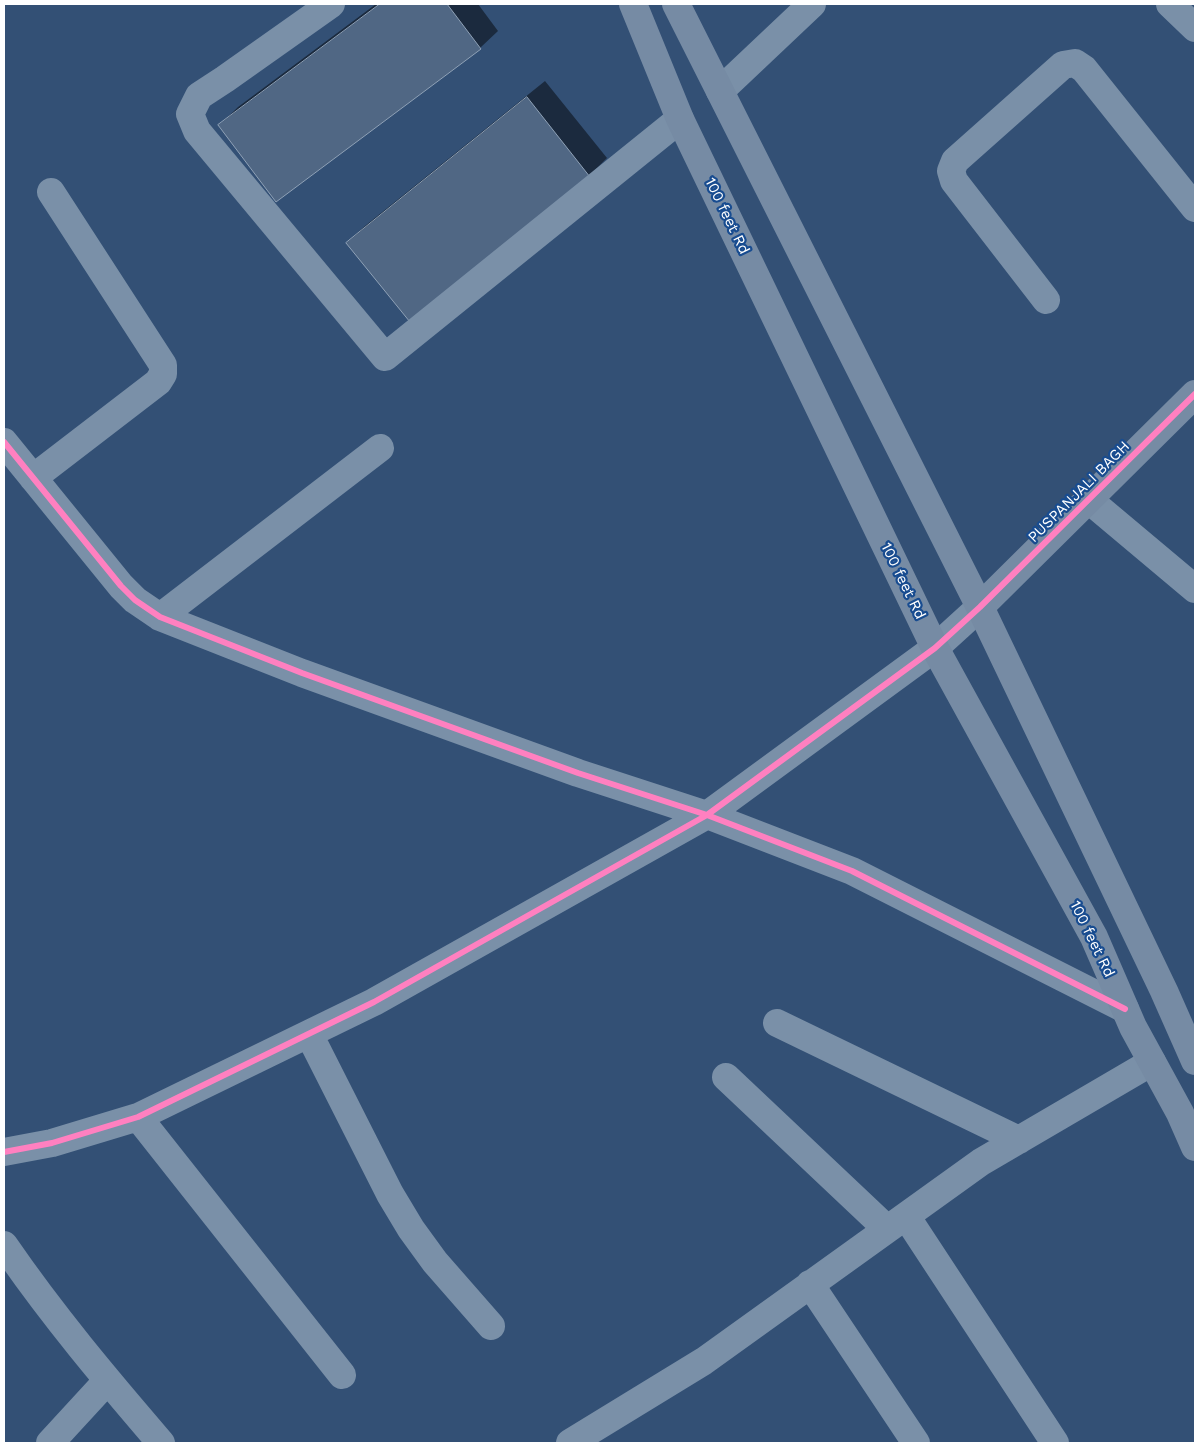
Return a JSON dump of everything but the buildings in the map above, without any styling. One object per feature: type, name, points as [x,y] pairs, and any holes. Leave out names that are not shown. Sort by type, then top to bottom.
[{"type":"main road","name":"100 feet Rd","points":[[633,4],[680,119],[935,648],[1094,937],[1133,1027],[1180,1113],[1195,1147]]},
{"type":"main road","points":[[676,4],[980,607],[1164,990],[1192,1044]]},
{"type":"main road","name":"PUSPANJALI BAGH","points":[[980,607],[1195,394]]},
{"type":"street","points":[[331,4],[199,96],[190,114],[197,131],[385,356],[680,119]]},
{"type":"street","points":[[720,91],[812,4]]},
{"type":"street","points":[[1170,4],[1195,28]]},
{"type":"street","points":[[1046,300],[954,181],[951,171],[955,161],[1062,65],[1075,63],[1084,69],[1195,208]]},
{"type":"street","points":[[33,478],[158,382],[163,374],[163,365],[51,192]]},
{"type":"street","points":[[4,442],[120,586],[135,600],[160,617],[302,673],[560,766],[707,815],[852,871],[1125,1009]]},
{"type":"street","points":[[160,617],[380,448]]},
{"type":"street","points":[[1089,500],[1194,586]]},
{"type":"street","points":[[4,1152],[52,1143],[138,1117],[374,1002],[707,815],[935,648],[980,607]]},
{"type":"street","points":[[777,1023],[1019,1140]]},
{"type":"street","points":[[309,1034],[394,1201],[435,1262],[491,1326]]},
{"type":"street","points":[[570,1443],[704,1361],[981,1162],[1152,1062]]},
{"type":"street","points":[[726,1077],[896,1223],[1055,1443]]},
{"type":"street","points":[[138,1117],[342,1374]]},
{"type":"street","points":[[4,1245],[30,1284],[107,1381],[161,1443]]},
{"type":"street","points":[[810,1284],[916,1443]]},
{"type":"street","points":[[50,1443],[107,1381]]},
{"type":"cycle path","points":[[4,1152],[52,1143],[138,1117],[374,1002],[707,815],[935,648],[980,607],[1195,394]]},
{"type":"cycle path","points":[[4,442],[121,586],[135,600],[160,617],[302,673],[578,773],[707,815],[852,871],[1125,1009]]}]
